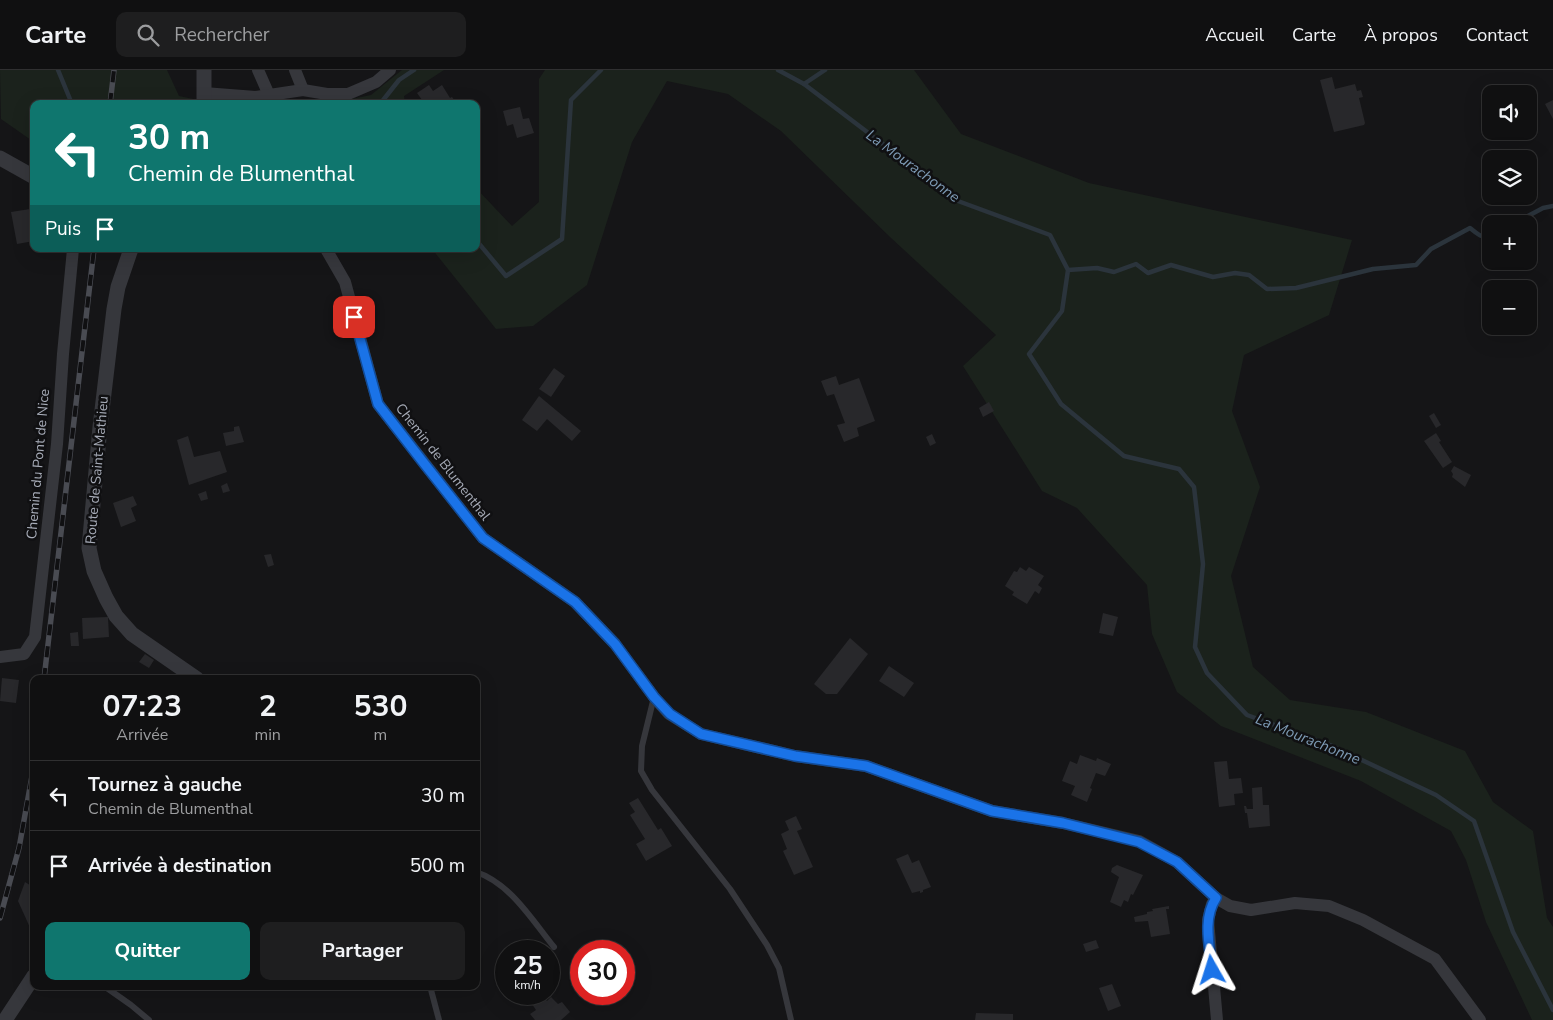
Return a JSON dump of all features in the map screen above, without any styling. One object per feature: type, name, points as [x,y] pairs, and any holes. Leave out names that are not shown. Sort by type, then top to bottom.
[{"type":"street","points":[[204,70],[204,98],[256,97],[303,90],[327,94],[348,94],[376,82],[390,70]]},
{"type":"street","points":[[258,70],[269,95]]},
{"type":"street","points":[[295,70],[303,90]]},
{"type":"street","points":[[0,158],[30,174]]},
{"type":"street","name":"Chemin du Pont de Nice","points":[[0,657],[24,654],[36,637],[57,444],[73,252]]},
{"type":"street","name":"Route de Saint-Mathieu","points":[[130,252],[118,287],[114,309],[100,427],[89,548],[94,571],[116,616],[132,634],[191,675]]},
{"type":"street","name":"Chemin de Blumenthal","points":[[328,252],[345,282],[378,404],[483,538],[575,602],[615,644],[654,697],[670,714],[701,734],[795,756],[866,766],[992,811],[1063,823],[1139,842],[1177,862],[1216,898],[1230,906],[1251,910],[1295,902],[1329,906],[1363,920],[1435,959],[1480,1020]]},
{"type":"street","points":[[1216,898],[1212,904],[1208,920],[1217,1020]]},
{"type":"street","points":[[5,1020],[30,982]]},
{"type":"lane","points":[[654,697],[642,746],[641,771],[652,790],[730,889],[767,945],[779,968],[791,1020]]},
{"type":"lane","points":[[480,873],[500,883],[548,940]]},
{"type":"lane","points":[[110,990],[131,1004],[149,1020]]},
{"type":"lane","points":[[431,990],[439,1020]]},
{"type":"shaded area","points":[[0,70],[167,70],[179,96],[198,100],[30,100],[30,139],[1,119]]},
{"type":"shaded area","points":[[402,70],[444,70],[404,96],[404,100],[347,100],[371,95]]},
{"type":"shaded area","points":[[545,70],[914,70],[961,134],[1089,183],[1352,240],[1329,315],[1244,355],[1232,411],[1260,487],[1231,576],[1253,667],[1290,700],[1366,712],[1465,751],[1493,802],[1533,831],[1547,918],[1553,927],[1553,1020],[1532,1020],[1486,922],[1466,860],[1451,831],[1361,781],[1221,726],[1177,692],[1152,634],[1147,585],[1077,508],[1042,491],[963,366],[996,335],[890,237],[781,131],[728,94],[667,81],[632,142],[587,285],[533,326],[496,329],[434,252],[480,252],[480,192],[512,226],[539,202],[539,79]]},
{"type":"building","points":[[1332,77],[1335,89],[1355,84],[1357,91],[1361,90],[1363,97],[1359,98],[1364,125],[1334,132],[1320,80]]},
{"type":"building","points":[[429,85],[433,91],[442,85],[450,98],[452,97],[454,100],[422,100],[417,93]]},
{"type":"building","points":[[1553,100],[1553,119],[1545,104]]},
{"type":"building","points":[[520,107],[523,119],[529,118],[534,133],[517,138],[513,124],[507,126],[503,111]]},
{"type":"building","points":[[30,209],[30,242],[17,244],[11,212]]},
{"type":"building","points":[[554,368],[565,376],[551,397],[539,389]]},
{"type":"building","points":[[836,376],[839,385],[859,378],[875,421],[857,428],[859,436],[844,442],[837,425],[845,423],[834,394],[827,396],[821,381]]},
{"type":"building","points":[[539,396],[581,431],[572,441],[547,419],[537,431],[522,420]]},
{"type":"building","points":[[989,402],[994,411],[983,417],[979,408]]},
{"type":"building","points":[[1434,413],[1441,425],[1436,428],[1429,416]]},
{"type":"building","points":[[239,426],[244,442],[226,446],[223,433],[234,431],[234,427]]},
{"type":"building","points":[[1436,433],[1441,441],[1439,442],[1452,462],[1443,468],[1424,441]]},
{"type":"building","points":[[932,434],[936,443],[930,446],[926,437]]},
{"type":"building","points":[[188,436],[194,457],[220,451],[227,472],[189,485],[177,440]]},
{"type":"building","points":[[1454,466],[1471,475],[1465,487],[1452,477],[1451,471]]},
{"type":"building","points":[[227,483],[230,491],[223,493],[221,486]]},
{"type":"building","points":[[206,491],[208,499],[201,501],[198,494]]},
{"type":"building","points":[[133,496],[137,505],[131,508],[136,521],[121,527],[113,503]]},
{"type":"building","points":[[271,554],[274,565],[268,567],[264,555]]},
{"type":"building","points":[[1020,567],[1026,571],[1029,567],[1044,576],[1038,585],[1042,588],[1039,594],[1035,591],[1027,604],[1012,595],[1014,592],[1005,586],[1014,571],[1017,572]]},
{"type":"building","points":[[1103,613],[1118,617],[1113,636],[1099,633]]},
{"type":"building","points":[[108,617],[109,637],[83,639],[82,618]]},
{"type":"building","points":[[78,632],[79,646],[71,646],[70,633]]},
{"type":"building","points":[[850,638],[868,654],[837,694],[826,694],[814,684]]},
{"type":"building","points":[[145,654],[154,660],[149,668],[139,662]]},
{"type":"building","points":[[889,666],[914,683],[904,697],[879,681]]},
{"type":"building","points":[[2,678],[19,680],[16,703],[0,701]]},
{"type":"building","points":[[1080,755],[1096,761],[1097,758],[1111,764],[1105,776],[1096,773],[1087,802],[1071,795],[1075,786],[1062,781],[1070,761],[1077,764]]},
{"type":"building","points":[[1227,761],[1229,779],[1241,778],[1243,793],[1234,794],[1235,805],[1219,807],[1214,762]]},
{"type":"building","points":[[1262,787],[1263,805],[1269,805],[1270,826],[1249,828],[1244,806],[1247,809],[1253,809],[1252,788]]},
{"type":"building","points":[[638,798],[658,830],[661,828],[672,846],[646,861],[636,844],[645,839],[630,815],[635,812],[629,803]]},
{"type":"building","points":[[796,816],[802,829],[797,831],[813,867],[794,875],[783,851],[787,849],[781,834],[789,830],[785,821]]},
{"type":"building","points":[[908,854],[912,863],[919,860],[931,887],[923,890],[923,892],[912,893],[896,859]]},
{"type":"building","points":[[1117,865],[1143,875],[1133,895],[1131,894],[1128,902],[1124,900],[1121,907],[1110,902],[1119,877],[1111,872],[1112,868]]},
{"type":"building","points":[[25,882],[30,885],[30,928],[18,901]]},
{"type":"building","points":[[1169,906],[1169,909],[1166,909],[1170,934],[1151,937],[1148,921],[1135,922],[1134,917],[1147,914],[1147,912],[1153,911],[1152,909]]},
{"type":"building","points":[[1096,940],[1099,948],[1086,952],[1083,944]]},
{"type":"building","points":[[1112,984],[1121,1006],[1108,1011],[1099,988]]},
{"type":"building","points":[[562,1002],[570,1012],[561,1020],[535,1020],[530,1014],[536,1010],[533,1005],[560,1005]]},
{"type":"building","points":[[976,1013],[1013,1014],[1013,1020],[975,1020]]},
{"type":"waterway","name":"La Mourachonne","points":[[58,70],[70,100]]},
{"type":"waterway","points":[[383,100],[399,80],[414,70]]},
{"type":"waterway","name":"La Mourachonne","points":[[480,245],[506,276],[562,239],[571,100],[601,70]]},
{"type":"waterway","name":"La Mourachonne","points":[[778,70],[804,84],[958,201],[1050,235],[1068,270],[1062,311],[1029,354],[1061,404],[1124,456],[1179,469],[1194,487],[1203,564],[1195,647],[1207,673],[1247,715],[1330,745],[1436,795],[1474,821],[1513,932],[1553,1010]]},
{"type":"waterway","points":[[804,84],[825,70]]},
{"type":"waterway","points":[[1530,215],[1543,208],[1553,206]]},
{"type":"waterway","points":[[1068,270],[1097,268],[1114,272],[1136,264],[1148,273],[1171,265],[1213,277],[1235,273],[1249,275],[1267,289],[1296,288],[1373,269],[1416,265],[1431,249],[1470,228],[1482,237]]},
{"type":"railway","points":[[110,100],[114,70]]},
{"type":"railway","points":[[44,675],[94,252]]},
{"type":"railway","points":[[0,918],[19,848],[30,787]]},
{"type":"route","points":[[354,317],[378,404],[483,538],[575,602],[615,644],[654,697],[670,714],[701,734],[795,756],[866,766],[992,811],[1063,823],[1139,842],[1177,862],[1216,898],[1212,904],[1208,920],[1212,970]]}]
